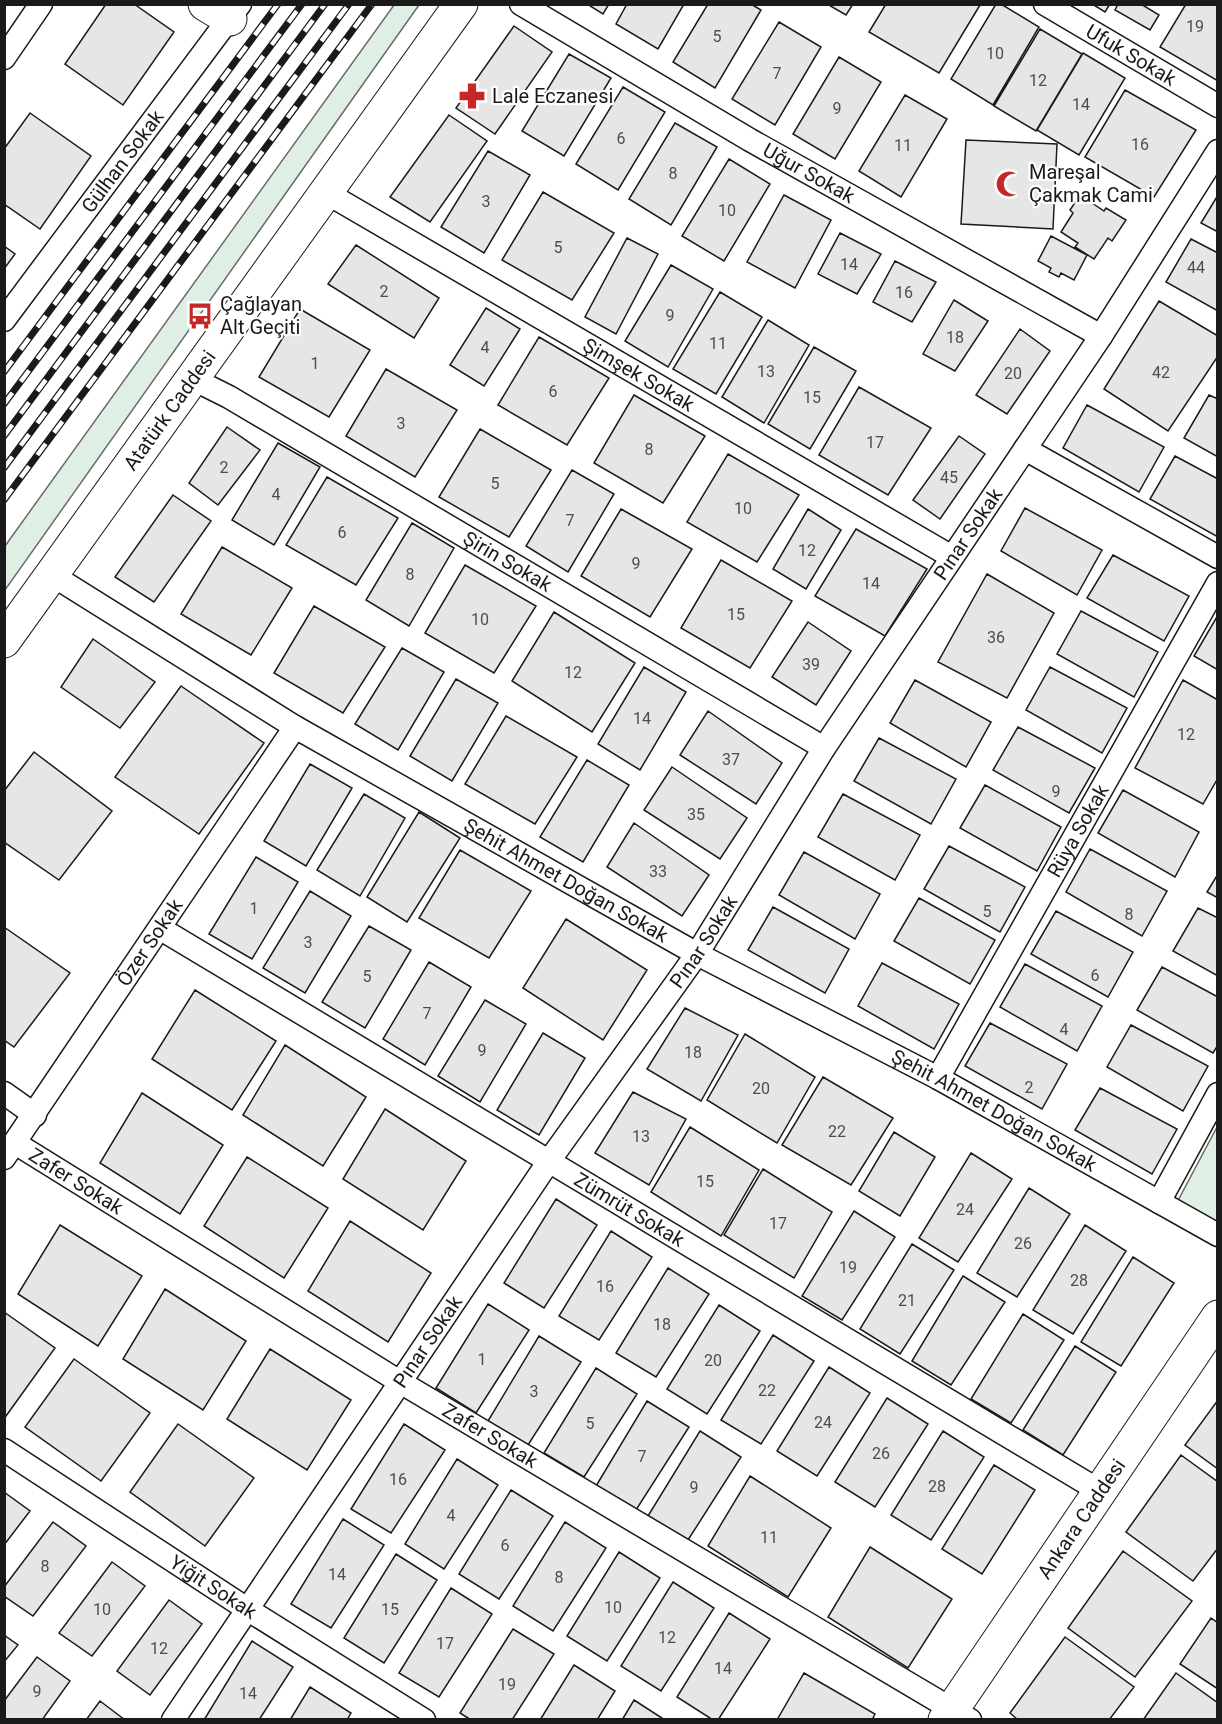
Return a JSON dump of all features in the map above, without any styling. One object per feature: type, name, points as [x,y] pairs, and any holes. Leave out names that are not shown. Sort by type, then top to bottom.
[{"type":"main road","name":"Atatürk Caddesi","points":[[4,641],[190,378],[460,4]]},
{"type":"main road","name":"Ankara Caddesi","points":[[956,1716],[1098,1490],[1218,1317]]},
{"type":"street","points":[[4,58],[41,4]]},
{"type":"street","name":"Uğur Sokak","points":[[521,4],[750,140],[1101,336]]},
{"type":"street","name":"Ufuk Sokak","points":[[1045,4],[1218,106]]},
{"type":"street","name":"Gülhan Sokak","points":[[4,320],[225,9]]},
{"type":"street","name":"Pınar Sokak","points":[[173,1719],[549,1161],[697,954],[824,748],[1101,336],[1218,152]]},
{"type":"street","name":"Şimşek Sokak","points":[[325,192],[952,557]]},
{"type":"street","name":"Şirin Sokak","points":[[190,378],[229,397],[824,748]]},
{"type":"street","points":[[1025,449],[1218,558]]},
{"type":"street","name":"Şehit Ahmet Doğan Sokak","points":[[52,575],[295,727],[697,954],[938,1078],[1218,1235]]},
{"type":"street","name":"Rüya Sokak","points":[[938,1078],[1218,583]]},
{"type":"street","name":"Özer Sokak","points":[[10,1150],[295,727]]},
{"type":"street","name":"Zümrüt Sokak","points":[[160,929],[1098,1490]]},
{"type":"street","points":[[4,1093],[35,1115]]},
{"type":"street","points":[[1159,1202],[1218,1094]]},
{"type":"street","name":"Zafer Sokak","points":[[10,1150],[956,1716]]},
{"type":"street","name":"Yiğit Sokak","points":[[4,1450],[248,1609],[424,1719]]},
{"type":"green space","points":[[394,5],[419,5],[5,590],[5,546]]},
{"type":"green space","points":[[1217,1127],[1217,1232],[1173,1210]]},
{"type":"building","points":[[106,4],[134,4],[174,32],[123,105],[65,64]]},
{"type":"building","points":[[587,4],[609,4],[603,14]]},
{"type":"building","points":[[627,4],[684,4],[658,49],[616,24]]},
{"type":"building","points":[[708,4],[751,4],[761,10],[715,88],[673,62]]},
{"type":"building","points":[[827,4],[853,4],[846,15]]},
{"type":"building","points":[[886,4],[980,5],[939,73],[869,32]]},
{"type":"building","points":[[996,4],[1001,4],[1039,27],[993,105],[951,79]]},
{"type":"building","points":[[1092,4],[1110,4],[1105,12]]},
{"type":"building","points":[[1118,4],[1141,4],[1159,15],[1150,30],[1115,10]]},
{"type":"building","points":[[1186,4],[1218,4],[1218,81],[1160,47]]},
{"type":"building","points":[[779,22],[821,47],[775,125],[732,99]]},
{"type":"building","points":[[514,26],[552,52],[495,134],[456,108]]},
{"type":"building","points":[[1040,29],[1082,54],[1036,131],[994,106]]},
{"type":"building","points":[[1083,53],[1125,78],[1079,155],[1037,130]]},
{"type":"building","points":[[569,54],[611,78],[564,156],[522,131]]},
{"type":"building","points":[[839,57],[881,82],[835,159],[793,134]]},
{"type":"building","points":[[623,87],[665,112],[618,190],[576,164]]},
{"type":"building","points":[[1125,90],[1196,130],[1154,197],[1085,157]]},
{"type":"building","points":[[905,95],[947,119],[901,197],[859,171]]},
{"type":"building","points":[[30,113],[91,156],[40,229],[4,204],[4,149]]},
{"type":"building","points":[[449,115],[487,141],[430,222],[390,197]]},
{"type":"building","points":[[675,123],[717,147],[671,225],[629,199]]},
{"type":"building","name":"Mareşal Çakmak Cami","points":[[966,140],[1057,144],[1053,229],[961,224]]},
{"type":"building","points":[[488,151],[530,175],[484,253],[441,227]]},
{"type":"building","points":[[729,159],[770,184],[724,261],[682,236]]},
{"type":"building","points":[[543,192],[614,233],[572,300],[502,260]]},
{"type":"building","points":[[784,195],[831,220],[795,288],[747,262]]},
{"type":"building","points":[[1080,195],[1104,211],[1106,208],[1126,220],[1112,241],[1108,238],[1094,259],[1075,247],[1078,243],[1061,232],[1073,213],[1070,210]]},
{"type":"building","points":[[1218,195],[1218,232],[1201,223]]},
{"type":"building","points":[[840,233],[881,254],[857,294],[818,274]]},
{"type":"building","points":[[1051,236],[1087,255],[1074,280],[1061,273],[1059,277],[1049,272],[1051,268],[1038,261]]},
{"type":"building","points":[[627,238],[658,254],[616,334],[585,317]]},
{"type":"building","points":[[1191,239],[1218,253],[1218,311],[1166,282]]},
{"type":"building","points":[[356,245],[439,298],[414,338],[328,284]]},
{"type":"building","points":[[4,246],[15,254],[4,269]]},
{"type":"building","points":[[895,261],[936,282],[912,322],[873,302]]},
{"type":"building","points":[[671,265],[713,289],[668,367],[625,341]]},
{"type":"building","points":[[720,292],[762,317],[716,394],[673,369]]},
{"type":"building","points":[[954,300],[988,321],[955,371],[923,354]]},
{"type":"building","points":[[1159,301],[1218,336],[1218,356],[1168,431],[1104,389]]},
{"type":"building","points":[[486,308],[520,329],[484,386],[450,365]]},
{"type":"building","points":[[300,309],[370,350],[329,417],[259,377]]},
{"type":"building","points":[[768,320],[809,345],[764,423],[722,397]]},
{"type":"building","points":[[1020,329],[1050,351],[1007,414],[976,395]]},
{"type":"building","points":[[539,337],[609,378],[567,445],[498,405]]},
{"type":"building","points":[[814,347],[856,371],[810,449],[768,424]]},
{"type":"building","points":[[386,369],[457,410],[415,477],[346,436]]},
{"type":"building","points":[[859,387],[931,428],[888,495],[819,455]]},
{"type":"building","points":[[634,395],[705,436],[663,503],[594,463]]},
{"type":"building","points":[[1209,395],[1218,399],[1218,457],[1184,438]]},
{"type":"building","points":[[1087,405],[1164,447],[1139,492],[1063,448]]},
{"type":"building","points":[[227,427],[260,450],[218,505],[189,483]]},
{"type":"building","points":[[480,429],[551,470],[509,537],[439,497]]},
{"type":"building","points":[[959,436],[985,454],[940,519],[913,500]]},
{"type":"building","points":[[278,443],[320,467],[274,545],[232,520]]},
{"type":"building","points":[[728,454],[799,495],[757,562],[687,522]]},
{"type":"building","points":[[1175,456],[1218,479],[1218,537],[1150,499]]},
{"type":"building","points":[[572,470],[614,494],[568,572],[526,546]]},
{"type":"building","points":[[327,477],[398,518],[356,585],[286,545]]},
{"type":"building","points":[[173,495],[211,521],[154,602],[115,577]]},
{"type":"building","points":[[1025,508],[1102,550],[1077,595],[1001,551]]},
{"type":"building","points":[[621,509],[692,549],[650,617],[581,576]]},
{"type":"building","points":[[808,509],[841,530],[806,589],[773,569]]},
{"type":"building","points":[[412,523],[454,548],[409,626],[366,600]]},
{"type":"building","points":[[856,529],[927,569],[885,636],[815,596]]},
{"type":"building","points":[[222,547],[292,588],[251,655],[181,614]]},
{"type":"building","points":[[1113,555],[1189,596],[1164,641],[1087,598]]},
{"type":"building","points":[[721,560],[792,601],[750,668],[681,628]]},
{"type":"building","points":[[465,565],[536,606],[494,673],[425,633]]},
{"type":"building","points":[[987,574],[1054,613],[1007,698],[938,662]]},
{"type":"building","points":[[314,606],[385,647],[343,713],[274,673]]},
{"type":"building","points":[[1081,611],[1158,652],[1134,697],[1057,654]]},
{"type":"building","points":[[554,612],[635,663],[592,732],[512,681]]},
{"type":"building","points":[[1218,615],[1218,670],[1194,656]]},
{"type":"building","points":[[808,622],[851,651],[816,705],[772,677]]},
{"type":"building","points":[[93,639],[155,682],[120,728],[61,687]]},
{"type":"building","points":[[402,648],[444,672],[398,750],[355,724]]},
{"type":"building","points":[[644,667],[686,692],[640,770],[598,744]]},
{"type":"building","points":[[1050,667],[1127,708],[1102,753],[1026,710]]},
{"type":"building","points":[[456,679],[498,703],[452,781],[410,756]]},
{"type":"building","points":[[915,680],[991,722],[966,767],[890,723]]},
{"type":"building","points":[[1183,680],[1218,700],[1218,778],[1203,804],[1135,768]]},
{"type":"building","points":[[181,686],[264,743],[199,834],[115,777]]},
{"type":"building","points":[[708,711],[782,763],[756,804],[680,755]]},
{"type":"building","points":[[506,716],[577,757],[535,824],[465,784]]},
{"type":"building","points":[[1018,727],[1095,768],[1069,813],[993,770]]},
{"type":"building","points":[[879,738],[956,779],[931,824],[854,781]]},
{"type":"building","points":[[34,752],[112,811],[59,880],[4,842],[4,791]]},
{"type":"building","points":[[587,760],[629,785],[583,862],[540,837]]},
{"type":"building","points":[[310,764],[352,788],[306,866],[264,841]]},
{"type":"building","points":[[672,767],[747,818],[720,859],[644,810]]},
{"type":"building","points":[[985,785],[1061,827],[1037,871],[960,828]]},
{"type":"building","points":[[1123,790],[1199,832],[1175,877],[1098,833]]},
{"type":"building","points":[[364,794],[405,818],[360,896],[317,870]]},
{"type":"building","points":[[843,794],[920,835],[895,880],[818,837]]},
{"type":"building","points":[[419,812],[460,838],[407,922],[367,897]]},
{"type":"building","points":[[634,823],[709,875],[682,916],[607,867]]},
{"type":"building","points":[[949,846],[1025,887],[1000,932],[924,889]]},
{"type":"building","points":[[1090,849],[1167,891],[1142,936],[1066,892]]},
{"type":"building","points":[[460,850],[531,891],[489,958],[419,918]]},
{"type":"building","points":[[804,852],[880,894],[855,939],[779,895]]},
{"type":"building","points":[[256,857],[298,882],[252,959],[209,934]]},
{"type":"building","points":[[1218,874],[1218,898],[1207,892]]},
{"type":"building","points":[[310,891],[351,916],[305,993],[263,968]]},
{"type":"building","points":[[919,898],[995,940],[970,984],[894,941]]},
{"type":"building","points":[[773,907],[849,949],[825,993],[748,950]]},
{"type":"building","points":[[1198,908],[1218,918],[1218,976],[1173,951]]},
{"type":"building","points":[[1056,911],[1133,952],[1108,997],[1031,954]]},
{"type":"building","points":[[566,919],[647,970],[603,1040],[523,988]]},
{"type":"building","points":[[369,926],[411,950],[365,1028],[322,1002]]},
{"type":"building","points":[[4,927],[70,973],[14,1047],[4,1040]]},
{"type":"building","points":[[429,962],[471,987],[425,1065],[383,1039]]},
{"type":"building","points":[[882,963],[959,1004],[934,1049],[858,1006]]},
{"type":"building","points":[[1025,964],[1102,1006],[1077,1051],[1000,1007]]},
{"type":"building","points":[[1162,967],[1218,997],[1218,1045],[1213,1053],[1137,1010]]},
{"type":"building","points":[[195,990],[276,1041],[232,1110],[152,1059]]},
{"type":"building","points":[[485,1000],[526,1024],[480,1102],[438,1076]]},
{"type":"building","points":[[685,1008],[738,1035],[701,1101],[647,1069]]},
{"type":"building","points":[[990,1023],[1067,1064],[1042,1109],[965,1066]]},
{"type":"building","points":[[1131,1025],[1208,1066],[1183,1111],[1107,1067]]},
{"type":"building","points":[[543,1033],[585,1058],[539,1135],[497,1110]]},
{"type":"building","points":[[745,1034],[815,1077],[777,1143],[707,1100]]},
{"type":"building","points":[[285,1045],[366,1097],[323,1166],[243,1115]]},
{"type":"building","points":[[823,1077],[893,1118],[851,1185],[782,1145]]},
{"type":"building","points":[[1100,1088],[1177,1129],[1152,1174],[1075,1130]]},
{"type":"building","points":[[633,1092],[686,1119],[649,1185],[595,1153]]},
{"type":"building","points":[[142,1093],[223,1145],[180,1214],[100,1163]]},
{"type":"building","points":[[385,1109],[466,1161],[423,1230],[343,1179]]},
{"type":"building","points":[[690,1127],[759,1170],[721,1236],[651,1192]]},
{"type":"building","points":[[894,1132],[935,1157],[900,1216],[859,1191]]},
{"type":"building","points":[[971,1153],[1012,1179],[958,1262],[919,1238]]},
{"type":"building","points":[[247,1157],[328,1208],[284,1278],[204,1226]]},
{"type":"building","points":[[763,1169],[832,1212],[794,1278],[724,1235]]},
{"type":"building","points":[[1029,1188],[1070,1214],[1017,1297],[977,1273]]},
{"type":"building","points":[[556,1199],[597,1225],[544,1308],[504,1283]]},
{"type":"building","points":[[854,1211],[895,1237],[842,1320],[802,1296]]},
{"type":"building","points":[[350,1221],[431,1273],[388,1342],[308,1291]]},
{"type":"building","points":[[60,1225],[142,1276],[98,1346],[18,1294]]},
{"type":"building","points":[[1085,1225],[1126,1251],[1073,1334],[1033,1310]]},
{"type":"building","points":[[611,1231],[652,1257],[599,1340],[559,1316]]},
{"type":"building","points":[[912,1244],[954,1270],[900,1354],[860,1329]]},
{"type":"building","points":[[1133,1257],[1174,1283],[1121,1366],[1081,1342]]},
{"type":"building","points":[[668,1268],[709,1294],[656,1377],[616,1353]]},
{"type":"building","points":[[963,1276],[1005,1302],[951,1385],[912,1361]]},
{"type":"building","points":[[165,1289],[246,1341],[203,1410],[123,1359]]},
{"type":"building","points":[[488,1304],[529,1330],[476,1413],[436,1388]]},
{"type":"building","points":[[719,1305],[760,1331],[707,1414],[667,1389]]},
{"type":"building","points":[[4,1312],[55,1348],[6,1416],[4,1414]]},
{"type":"building","points":[[1023,1314],[1064,1340],[1011,1423],[971,1399]]},
{"type":"building","points":[[773,1335],[814,1361],[761,1444],[721,1420]]},
{"type":"building","points":[[539,1336],[581,1362],[528,1445],[488,1421]]},
{"type":"building","points":[[1075,1346],[1116,1372],[1063,1455],[1023,1430]]},
{"type":"building","points":[[270,1349],[351,1400],[307,1470],[227,1419]]},
{"type":"building","points":[[74,1359],[150,1413],[101,1481],[25,1427]]},
{"type":"building","points":[[829,1367],[870,1393],[817,1476],[777,1451]]},
{"type":"building","points":[[596,1368],[637,1394],[584,1477],[544,1453]]},
{"type":"building","points":[[887,1398],[928,1424],[875,1507],[835,1482]]},
{"type":"building","points":[[1218,1400],[1218,1469],[1185,1445]]},
{"type":"building","points":[[647,1401],[689,1427],[636,1510],[596,1486]]},
{"type":"building","points":[[178,1424],[254,1478],[205,1546],[130,1492]]},
{"type":"building","points":[[404,1424],[445,1450],[391,1533],[351,1509]]},
{"type":"building","points":[[700,1431],[741,1457],[688,1540],[648,1516]]},
{"type":"building","points":[[943,1431],[984,1457],[931,1540],[891,1515]]},
{"type":"building","points":[[1181,1455],[1218,1482],[1218,1548],[1193,1581],[1126,1532]]},
{"type":"building","points":[[457,1459],[498,1485],[444,1569],[405,1544]]},
{"type":"building","points":[[994,1465],[1035,1490],[982,1574],[942,1549]]},
{"type":"building","points":[[750,1476],[831,1528],[788,1597],[708,1546]]},
{"type":"building","points":[[511,1490],[553,1516],[499,1599],[459,1574]]},
{"type":"building","points":[[4,1492],[30,1511],[4,1545]]},
{"type":"building","points":[[343,1519],[384,1545],[331,1628],[291,1604]]},
{"type":"building","points":[[53,1522],[86,1546],[33,1616],[4,1596],[4,1587]]},
{"type":"building","points":[[565,1522],[606,1548],[553,1631],[513,1606]]},
{"type":"building","points":[[870,1547],[952,1599],[908,1668],[828,1617]]},
{"type":"building","points":[[1123,1551],[1192,1601],[1135,1677],[1068,1628]]},
{"type":"building","points":[[619,1552],[660,1578],[607,1661],[567,1636]]},
{"type":"building","points":[[396,1554],[437,1580],[384,1663],[344,1638]]},
{"type":"building","points":[[112,1562],[145,1586],[92,1656],[59,1633]]},
{"type":"building","points":[[673,1582],[714,1608],[661,1691],[621,1666]]},
{"type":"building","points":[[451,1588],[492,1614],[439,1697],[399,1673]]},
{"type":"building","points":[[169,1600],[202,1624],[150,1695],[117,1671]]},
{"type":"building","points":[[729,1613],[770,1639],[718,1720],[713,1720],[677,1697]]},
{"type":"building","points":[[1211,1618],[1218,1623],[1218,1689],[1180,1664]]},
{"type":"building","points":[[513,1629],[554,1654],[512,1720],[471,1720],[460,1713]]},
{"type":"building","points":[[4,1635],[18,1645],[4,1662]]},
{"type":"building","points":[[1065,1637],[1134,1687],[1109,1720],[1018,1720],[1010,1713]]},
{"type":"building","points":[[252,1641],[293,1667],[259,1720],[204,1720]]},
{"type":"building","points":[[37,1657],[70,1681],[42,1720],[4,1720],[4,1701]]},
{"type":"building","points":[[574,1665],[615,1691],[597,1720],[540,1720]]},
{"type":"building","points":[[804,1673],[875,1714],[872,1720],[777,1720]]},
{"type":"building","points":[[1176,1673],[1218,1703],[1218,1720],[1143,1720]]},
{"type":"building","points":[[310,1687],[351,1713],[347,1720],[290,1720]]},
{"type":"building","points":[[634,1700],[665,1720],[622,1720]]},
{"type":"building","points":[[100,1701],[125,1720],[86,1720]]},
{"type":"railway","points":[[4,372],[278,4]]},
{"type":"railway","points":[[4,404],[302,4]]},
{"type":"railway","points":[[4,436],[325,4]]},
{"type":"railway","points":[[4,468],[349,4]]},
{"type":"railway","points":[[4,500],[372,4]]},
{"type":"place","name":"Lale Eczanesi","points":[[472,96]]},
{"type":"place","name":"Mareşal Çakmak Cami","points":[[1009,184]]},
{"type":"place","name":"Çağlayan Alt Geçiti","points":[[200,316]]}]
